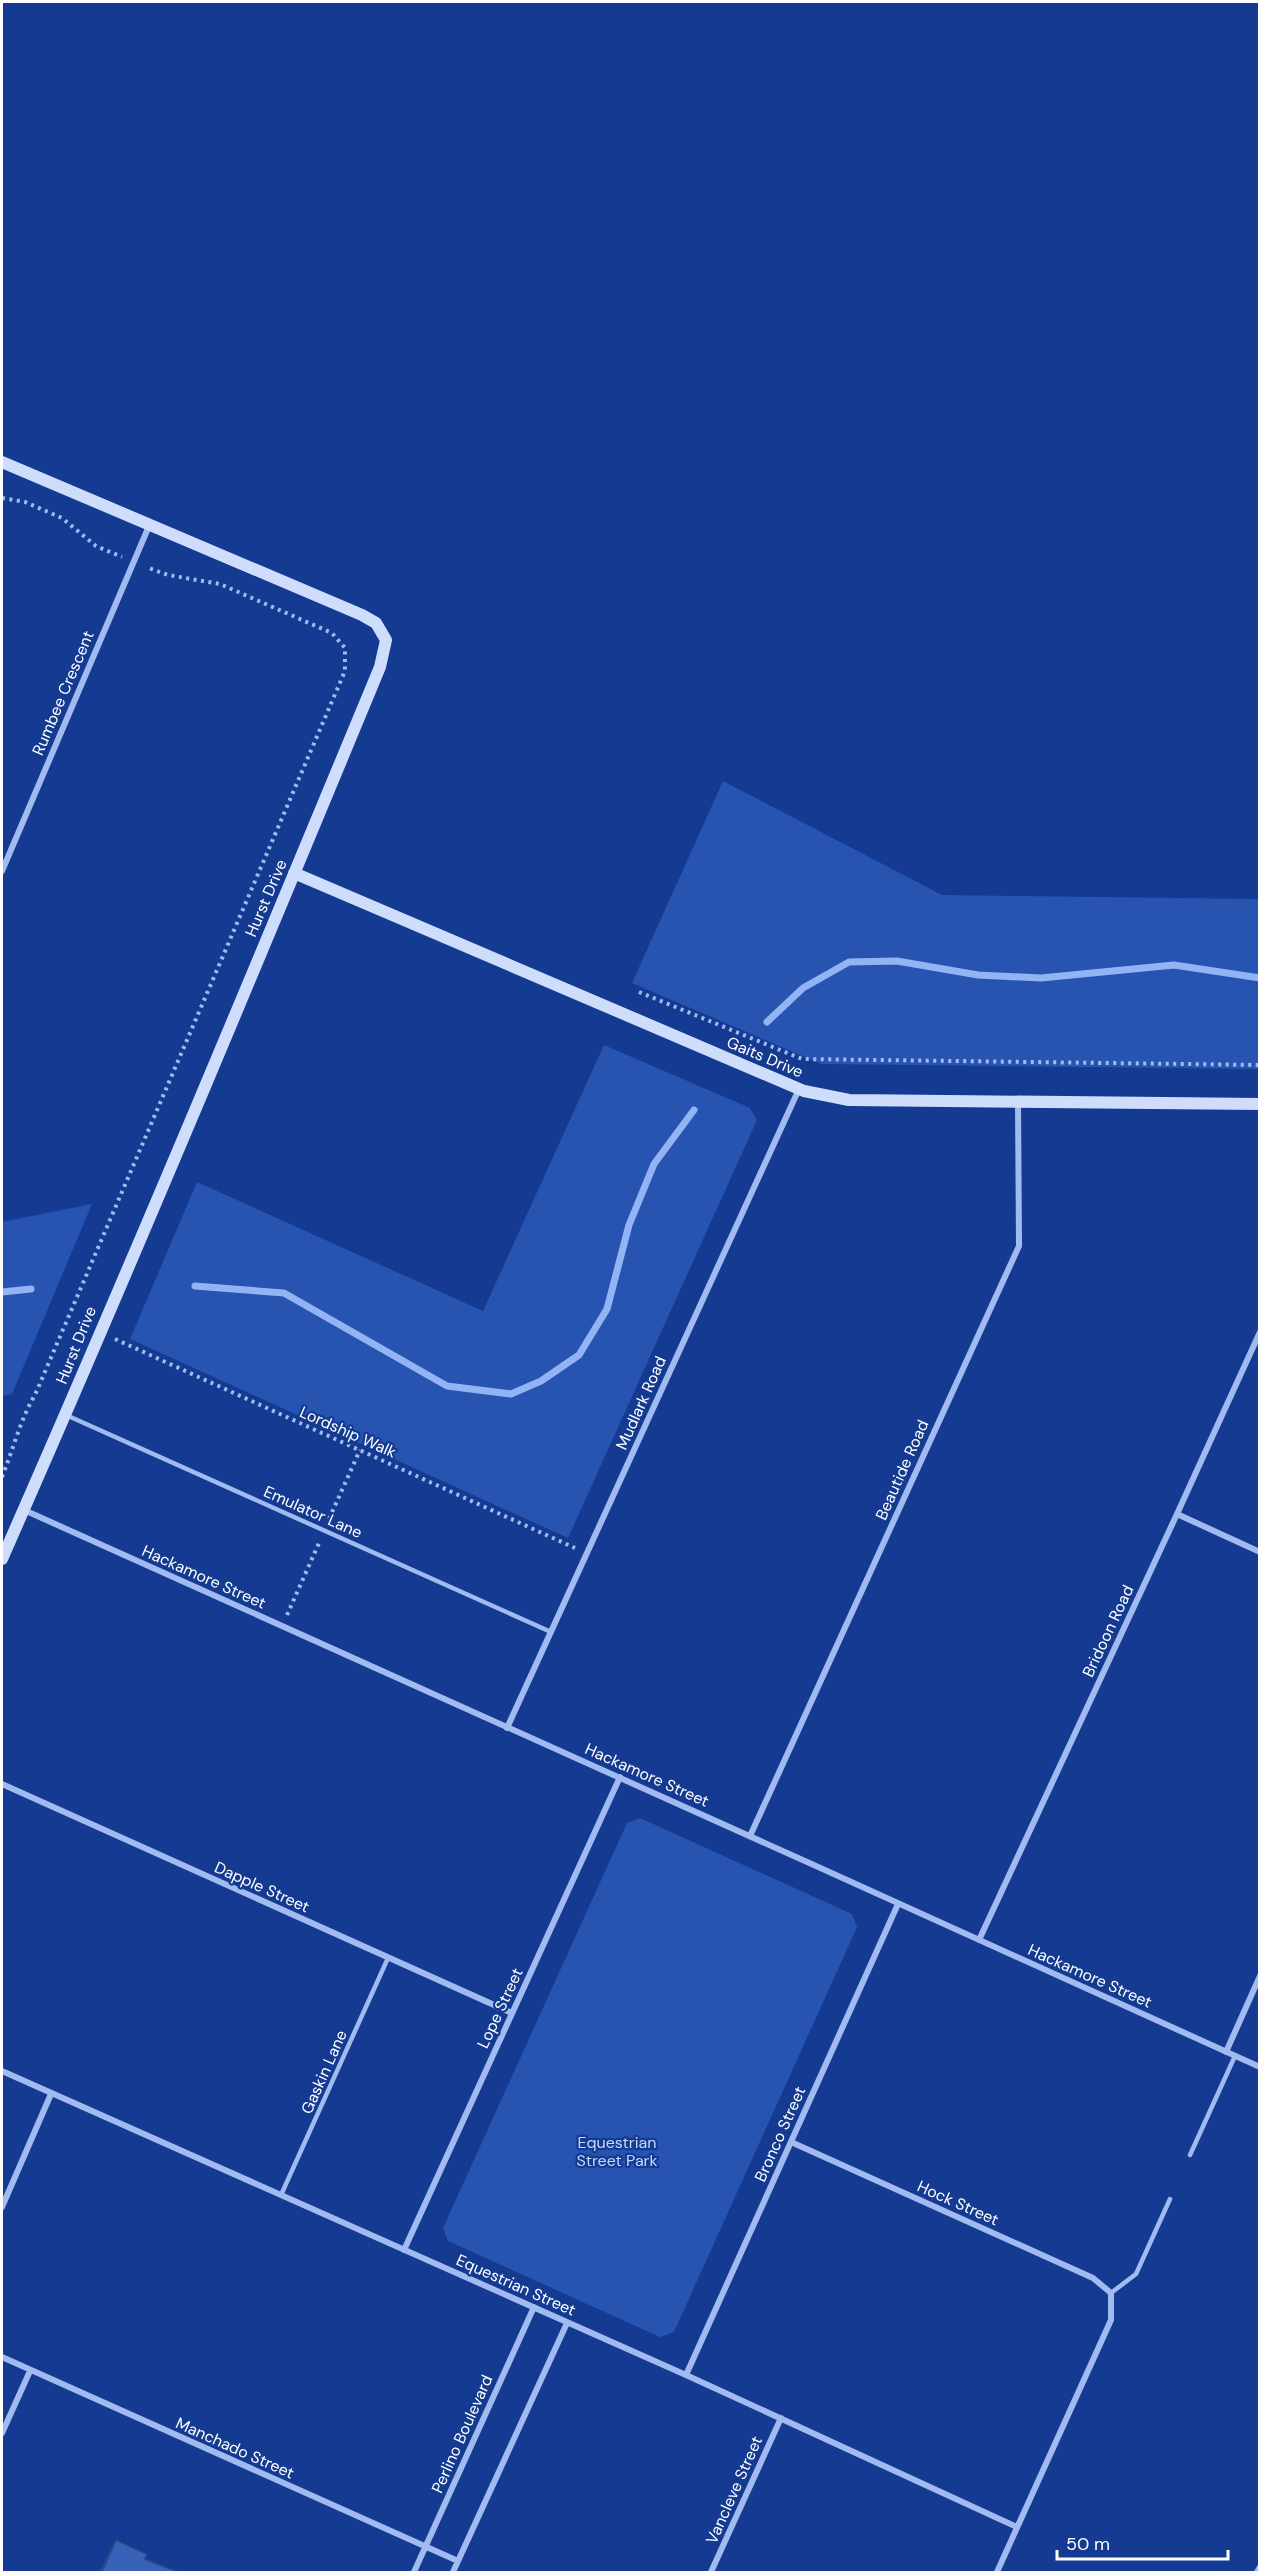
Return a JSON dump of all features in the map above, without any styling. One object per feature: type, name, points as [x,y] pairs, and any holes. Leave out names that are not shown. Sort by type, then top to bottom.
[{"type":"street","name":"Hurst Drive","points":[[2,462],[362,615],[376,623],[386,640],[380,667],[294,873],[66,1414],[2,1559]]},
{"type":"street","name":"Rumbee Crescent","points":[[2,871],[149,526]]},
{"type":"street","name":"Gaits Drive","points":[[294,873],[799,1089],[849,1100],[1260,1104]]},
{"type":"street","name":"Mudlark Road","points":[[507,1728],[799,1089]]},
{"type":"street","name":"Beautide Road","points":[[750,1836],[1019,1246],[1018,1102]]},
{"type":"street","name":"Bridoon Road","points":[[979,1940],[1260,1332]]},
{"type":"street","name":"Hackamore Street","points":[[23,1510],[1260,2067]]},
{"type":"street","points":[[1177,1514],[1260,1552]]},
{"type":"street","name":"Lope Street","points":[[404,2250],[620,1777]]},
{"type":"street","name":"Dapple Street","points":[[2,1784],[512,2013]]},
{"type":"street","name":"Bronco Street","points":[[686,2375],[898,1904]]},
{"type":"street","points":[[1226,2052],[1260,1976]]},
{"type":"street","name":"Equestrian Street","points":[[2,2071],[686,2375],[1017,2527]]},
{"type":"street","points":[[2,2207],[51,2094]]},
{"type":"street","name":"Hock Street","points":[[791,2142],[1093,2278],[1111,2293]]},
{"type":"street","points":[[997,2572],[1111,2320],[1111,2293]]},
{"type":"street","name":"Perlino Boulevard","points":[[414,2572],[534,2307]]},
{"type":"street","points":[[453,2572],[567,2323]]},
{"type":"street","name":"Manchado Street","points":[[2,2357],[458,2561]]},
{"type":"street","points":[[2,2433],[30,2371]]},
{"type":"street","name":"Vancleve Street","points":[[711,2572],[781,2418]]},
{"type":"street","points":[[1257,2572],[1260,2567]]},
{"type":"lane","name":"Emulator Lane","points":[[66,1414],[551,1632]]},
{"type":"lane","name":"Gaskin Lane","points":[[281,2195],[388,1958]]},
{"type":"lane","points":[[1190,2155],[1235,2056]]},
{"type":"lane","points":[[1111,2293],[1136,2274],[1170,2199]]},
{"type":"path","points":[[2,498],[25,502],[62,518],[96,546],[134,562],[168,575],[220,584],[332,633],[345,648],[345,672],[35,1395],[25,1413],[17,1442],[2,1478]]},
{"type":"path","points":[[639,992],[802,1059],[1260,1065]]},
{"type":"path","name":"Lordship Walk","points":[[99,1332],[587,1554]]},
{"type":"green space","points":[[723,781],[942,895],[1259,899],[1259,1069],[821,1064],[632,983]]},
{"type":"green space","points":[[604,1045],[750,1108],[757,1120],[568,1538],[130,1339],[197,1182],[483,1311]]},
{"type":"green space","points":[[92,1204],[12,1394],[2,1396],[2,1222]]},
{"type":"green space","name":"Equestrian Street Park","points":[[640,1818],[852,1914],[857,1927],[674,2332],[660,2337],[448,2241],[443,2228],[627,1823]]},
{"type":"building","points":[[116,2540],[147,2554],[145,2559],[178,2572],[102,2572]]},
{"type":"waterway","points":[[767,1022],[803,988],[849,962],[897,961],[978,975],[1041,978],[1174,965],[1260,978]]},
{"type":"waterway","points":[[195,1286],[284,1293],[447,1386],[511,1394],[541,1381],[579,1355],[607,1309],[629,1225],[654,1164],[694,1110]]},
{"type":"waterway","points":[[2,1292],[31,1289]]}]
